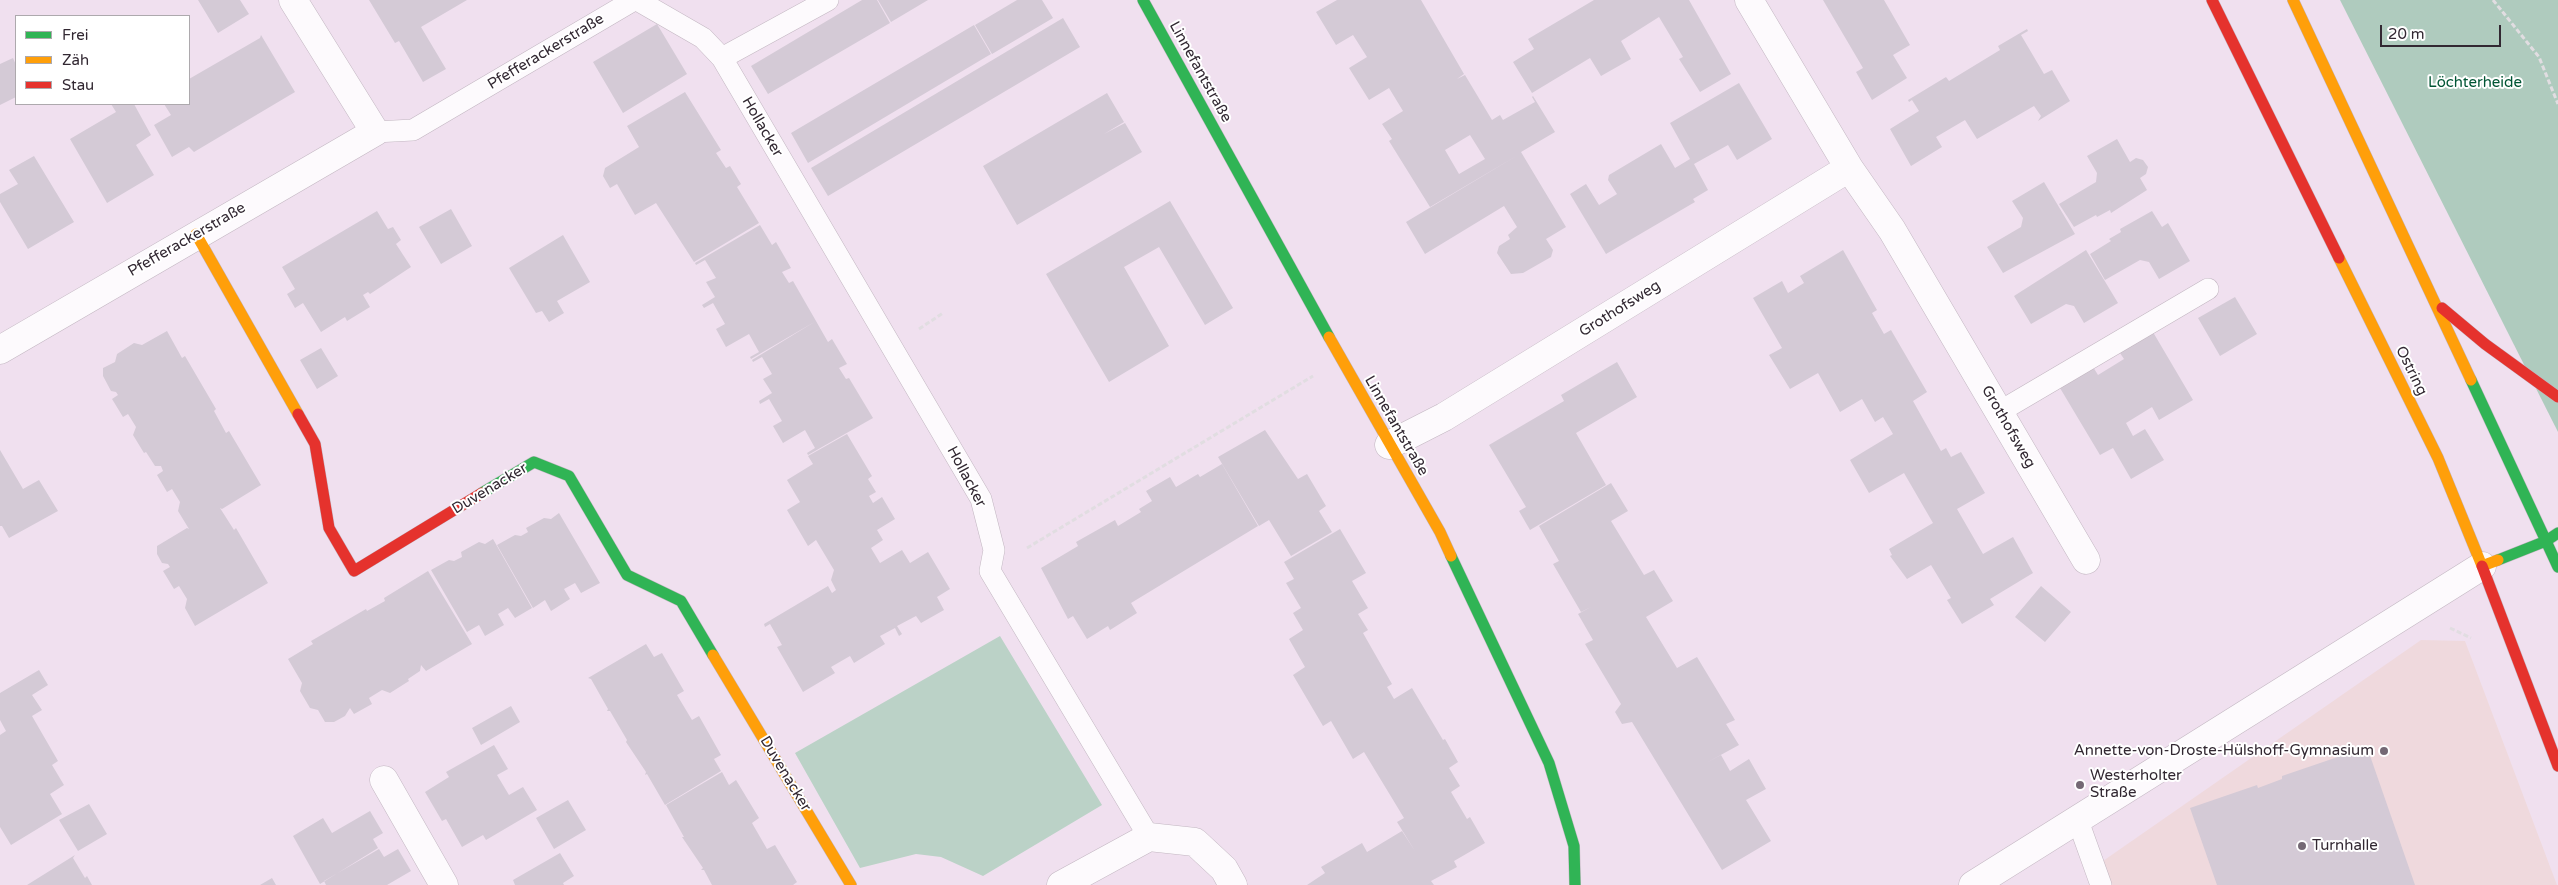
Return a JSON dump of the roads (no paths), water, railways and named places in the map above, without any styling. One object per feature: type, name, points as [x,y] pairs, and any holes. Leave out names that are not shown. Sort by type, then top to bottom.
[{"type":"street","points":[[293,0],[375,132]]},
{"type":"street","name":"Linnefantstraße","points":[[1143,0],[1389,445],[1440,532],[1548,763],[1574,846],[1575,885]]},
{"type":"street","name":"Grothofsweg","points":[[1749,0],[1848,168],[1892,230],[2086,560]]},
{"type":"street","name":"Ostring","points":[[2212,0],[2438,458],[2482,566],[2558,766]]},
{"type":"street","points":[[2293,0],[2558,567]]},
{"type":"street","name":"Pfefferackerstraße","points":[[0,350],[196,234],[375,132]]},
{"type":"street","name":"Grothofsweg","points":[[1389,445],[1444,417],[1848,168]]},
{"type":"street","name":"Duvenacker","points":[[196,234],[315,444],[329,528],[354,571],[534,462],[570,476],[627,575],[681,601],[852,885]]},
{"type":"street","points":[[2435,302],[2485,344],[2558,397]]},
{"type":"street","points":[[1973,885],[2077,818],[2482,566],[2546,541],[2558,534]]},
{"type":"street","points":[[384,780],[444,885]]},
{"type":"street","points":[[1062,885],[1149,837],[1195,842],[1224,869],[1233,885]]},
{"type":"lane","name":"Pfefferackerstraße","points":[[375,132],[413,130],[636,0],[703,38],[722,58]]},
{"type":"lane","points":[[722,58],[828,0]]},
{"type":"lane","name":"Hollacker","points":[[722,58],[981,499],[994,550],[990,571],[1149,837]]},
{"type":"lane","points":[[1999,412],[2208,288]]},
{"type":"lane","points":[[2077,818],[2101,885]]},
{"type":"place","name":"Annette-von-Droste-Hülshoff-Gymnasium","points":[[2384,751]]},
{"type":"place","name":"Westerholter Straße","points":[[2080,785]]},
{"type":"place","name":"Turnhalle","points":[[2302,846]]},
{"type":"park label","name":"Löchterheide","points":[[2475,83]]}]
